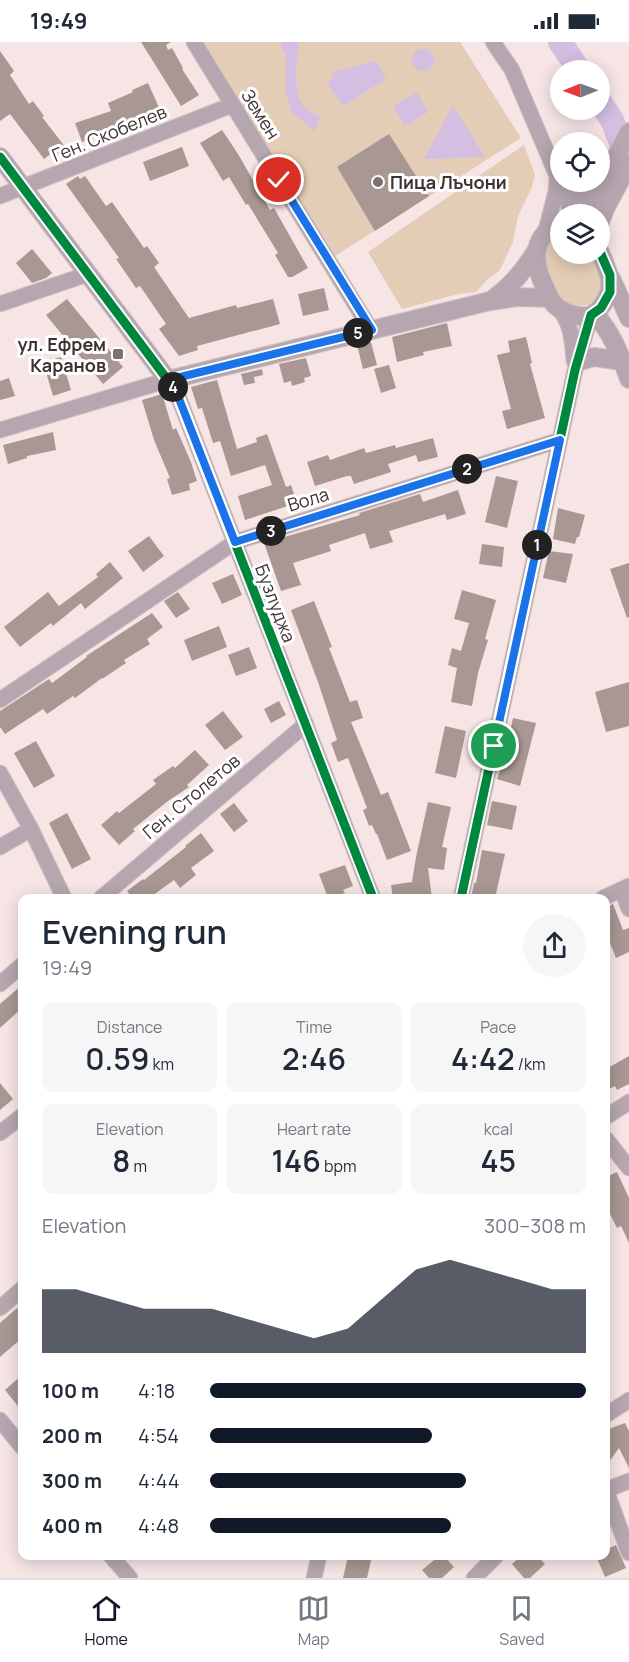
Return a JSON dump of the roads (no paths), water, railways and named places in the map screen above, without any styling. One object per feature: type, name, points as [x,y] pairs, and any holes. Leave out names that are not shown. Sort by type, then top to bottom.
[{"type":"street","name":"Земен","points":[[194,42],[372,330]]},
{"type":"street","points":[[493,42],[512,70],[550,161]]},
{"type":"street","name":"Ген. Скобелев","points":[[0,196],[232,105]]},
{"type":"street","points":[[602,204],[629,132]]},
{"type":"street","name":"Бузлуджа","points":[[0,157],[176,391],[371,894]]},
{"type":"street","points":[[603,204],[629,164]]},
{"type":"street","points":[[564,192],[568,204]]},
{"type":"street","points":[[566,197],[588,204]]},
{"type":"street","points":[[490,301],[508,288],[526,268],[542,237],[550,231]]},
{"type":"street","points":[[536,251],[540,277],[554,303],[567,320],[572,334],[576,366]]},
{"type":"street","points":[[605,264],[629,318]]},
{"type":"street","points":[[0,304],[87,274]]},
{"type":"street","points":[[0,430],[168,380],[490,301],[517,297],[554,303],[577,315],[593,314],[601,308],[608,297],[611,284],[610,275]]},
{"type":"street","points":[[593,314],[605,325],[616,344],[629,379]]},
{"type":"street","points":[[462,894],[576,366],[593,314]]},
{"type":"street","points":[[576,366],[594,357],[622,361]]},
{"type":"street","name":"Вола","points":[[0,700],[235,542],[560,440]]},
{"type":"street","name":"Ген. Столетов","points":[[106,894],[306,724]]},
{"type":"street","points":[[0,773],[31,829],[62,894]]},
{"type":"street","points":[[0,847],[31,829]]},
{"type":"street","points":[[610,895],[626,888],[629,909]]},
{"type":"street","points":[[0,984],[18,968]]},
{"type":"street","points":[[610,1114],[629,1102]]},
{"type":"street","points":[[0,1133],[18,1119]]},
{"type":"street","points":[[610,1144],[629,1168]]},
{"type":"street","points":[[0,1308],[18,1292]]},
{"type":"street","points":[[610,1412],[629,1400]]},
{"type":"street","points":[[0,1420],[18,1442]]},
{"type":"street","points":[[610,1488],[629,1481]]},
{"type":"street","points":[[610,1501],[629,1552]]},
{"type":"street","points":[[114,1560],[130,1578]]},
{"type":"street","points":[[314,1578],[318,1560]]},
{"type":"street","points":[[474,1578],[492,1560]]},
{"type":"waterway","points":[[560,42],[572,60]]},
{"type":"waterway","points":[[610,117],[629,164]]},
{"type":"place","name":"Пица Лъчони","points":[[378,182]]},
{"type":"place","name":"ул. Ефрем Каранов","points":[[118,354]]}]
